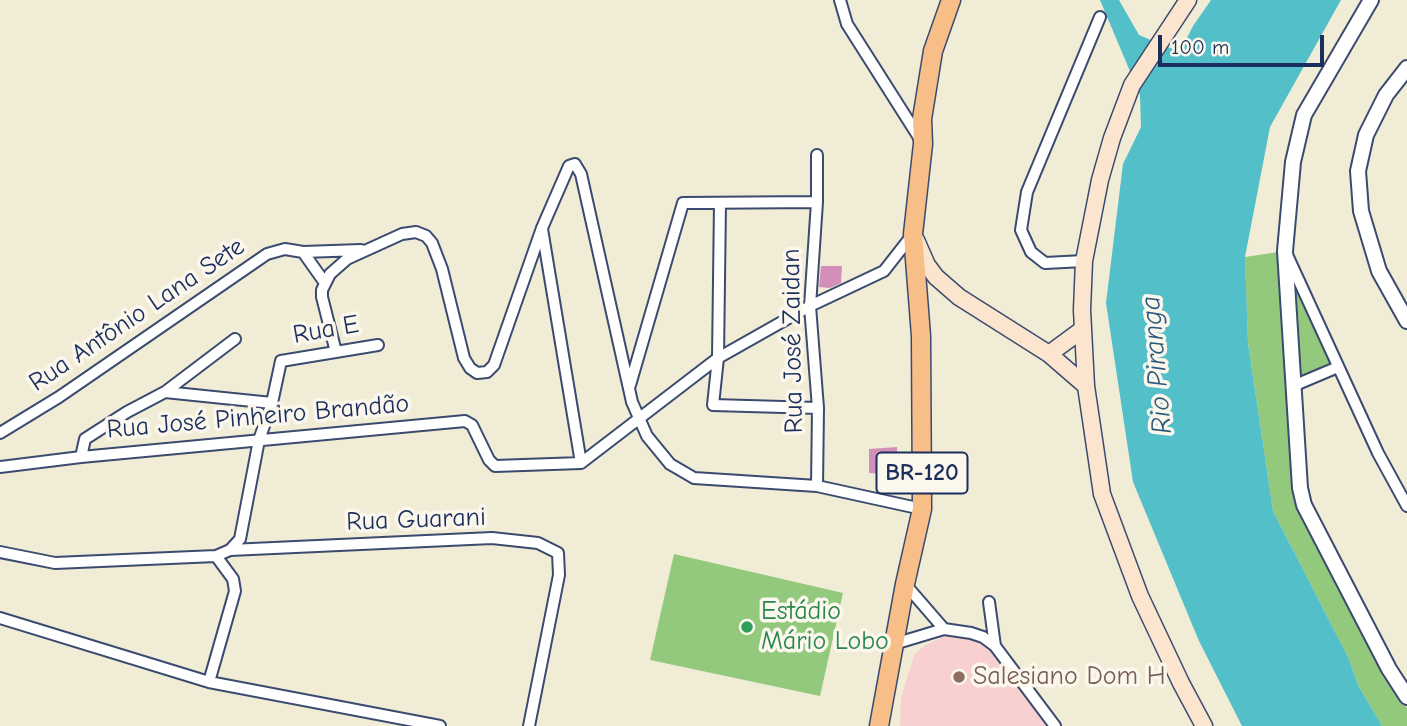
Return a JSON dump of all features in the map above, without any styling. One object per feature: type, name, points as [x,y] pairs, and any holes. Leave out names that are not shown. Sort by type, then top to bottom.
[{"type":"main road","points":[[951,0],[933,51],[922,119],[923,144],[913,234],[936,277],[960,296],[1049,354],[1086,386]]},
{"type":"main road","points":[[1188,0],[1132,85],[1100,180],[1083,269],[1083,325],[1086,386],[1102,494],[1140,596],[1204,726]]},
{"type":"main road","name":"BR-120","points":[[879,726],[888,669],[922,509],[921,336],[913,234]]},
{"type":"main road","points":[[1049,354],[1083,325]]},
{"type":"street","points":[[840,0],[847,24],[923,144]]},
{"type":"street","points":[[1371,0],[1304,115],[1293,162],[1285,251],[1300,488],[1304,505],[1389,669],[1407,697]]},
{"type":"street","points":[[1083,269],[1045,263],[1031,252],[1021,230],[1027,192],[1100,17]]},
{"type":"street","points":[[1407,68],[1386,95],[1366,135],[1358,171],[1361,211],[1378,271],[1407,321]]},
{"type":"street","name":"Rua José Zaidan","points":[[817,155],[817,202],[810,306],[818,408],[817,486]]},
{"type":"street","points":[[336,352],[322,297],[325,283],[340,263],[402,234],[416,232],[426,236],[432,243],[442,270],[464,358],[477,373],[487,372],[494,365],[542,228],[569,166],[575,164],[581,174],[637,418],[647,436],[670,464],[694,478],[817,486],[922,509]]},
{"type":"street","points":[[629,388],[683,204],[817,202]]},
{"type":"street","points":[[720,203],[718,358],[713,405],[818,408]]},
{"type":"street","points":[[542,228],[581,463],[718,358],[810,306],[884,271],[913,234]]},
{"type":"street","name":"Rua Antônio Lana Sete","points":[[0,433],[59,397],[267,254],[285,249],[303,252],[367,250]]},
{"type":"street","points":[[1285,251],[1378,453],[1407,506]]},
{"type":"street","points":[[303,252],[325,283]]},
{"type":"street","points":[[81,457],[85,439],[165,392],[235,339]]},
{"type":"street","name":"Rua E","points":[[272,404],[281,361],[378,345]]},
{"type":"street","points":[[1293,386],[1338,368]]},
{"type":"street","points":[[0,552],[55,564],[216,556],[230,550],[240,539],[259,440],[272,404],[165,392]]},
{"type":"street","name":"Rua José Pinheiro Brandão","points":[[0,467],[465,421],[472,425],[489,460],[495,466],[581,463]]},
{"type":"street","name":"Rua Guarani","points":[[230,550],[492,538],[538,543],[558,553],[559,575],[529,726]]},
{"type":"street","points":[[209,682],[235,591],[233,579],[216,556]]},
{"type":"street","points":[[905,584],[944,629]]},
{"type":"street","points":[[989,602],[995,646]]},
{"type":"street","points":[[0,618],[209,682],[440,726]]},
{"type":"street","points":[[894,644],[944,629],[970,632],[983,637],[995,646],[1055,726]]},
{"type":"shaded area","name":"Salesiano Dom H","points":[[954,632],[987,645],[1047,726],[900,726],[901,698],[914,655],[924,646]]},
{"type":"green space","points":[[1285,251],[1338,367],[1293,386],[1302,504],[1383,669],[1407,708],[1407,726],[1382,726],[1358,685],[1349,659],[1273,511],[1248,343],[1245,257]]},
{"type":"green space","name":"Estádio Mário Lobo","points":[[674,554],[843,593],[820,696],[650,660]]},
{"type":"water","name":"Rio Piranga","points":[[1100,0],[1119,0],[1139,35],[1180,52],[1193,26],[1211,0],[1341,0],[1270,127],[1245,257],[1248,343],[1273,511],[1349,659],[1358,685],[1382,726],[1242,726],[1199,641],[1133,482],[1106,303],[1123,164],[1141,127],[1140,95]]},
{"type":"building","points":[[821,266],[842,266],[841,283],[830,288],[819,287]]},
{"type":"building","points":[[897,447],[897,475],[869,473],[869,449]]},
{"type":"place","name":"Estádio Mário Lobo","points":[[747,627]]},
{"type":"place","name":"Salesiano Dom H","points":[[959,677]]}]
